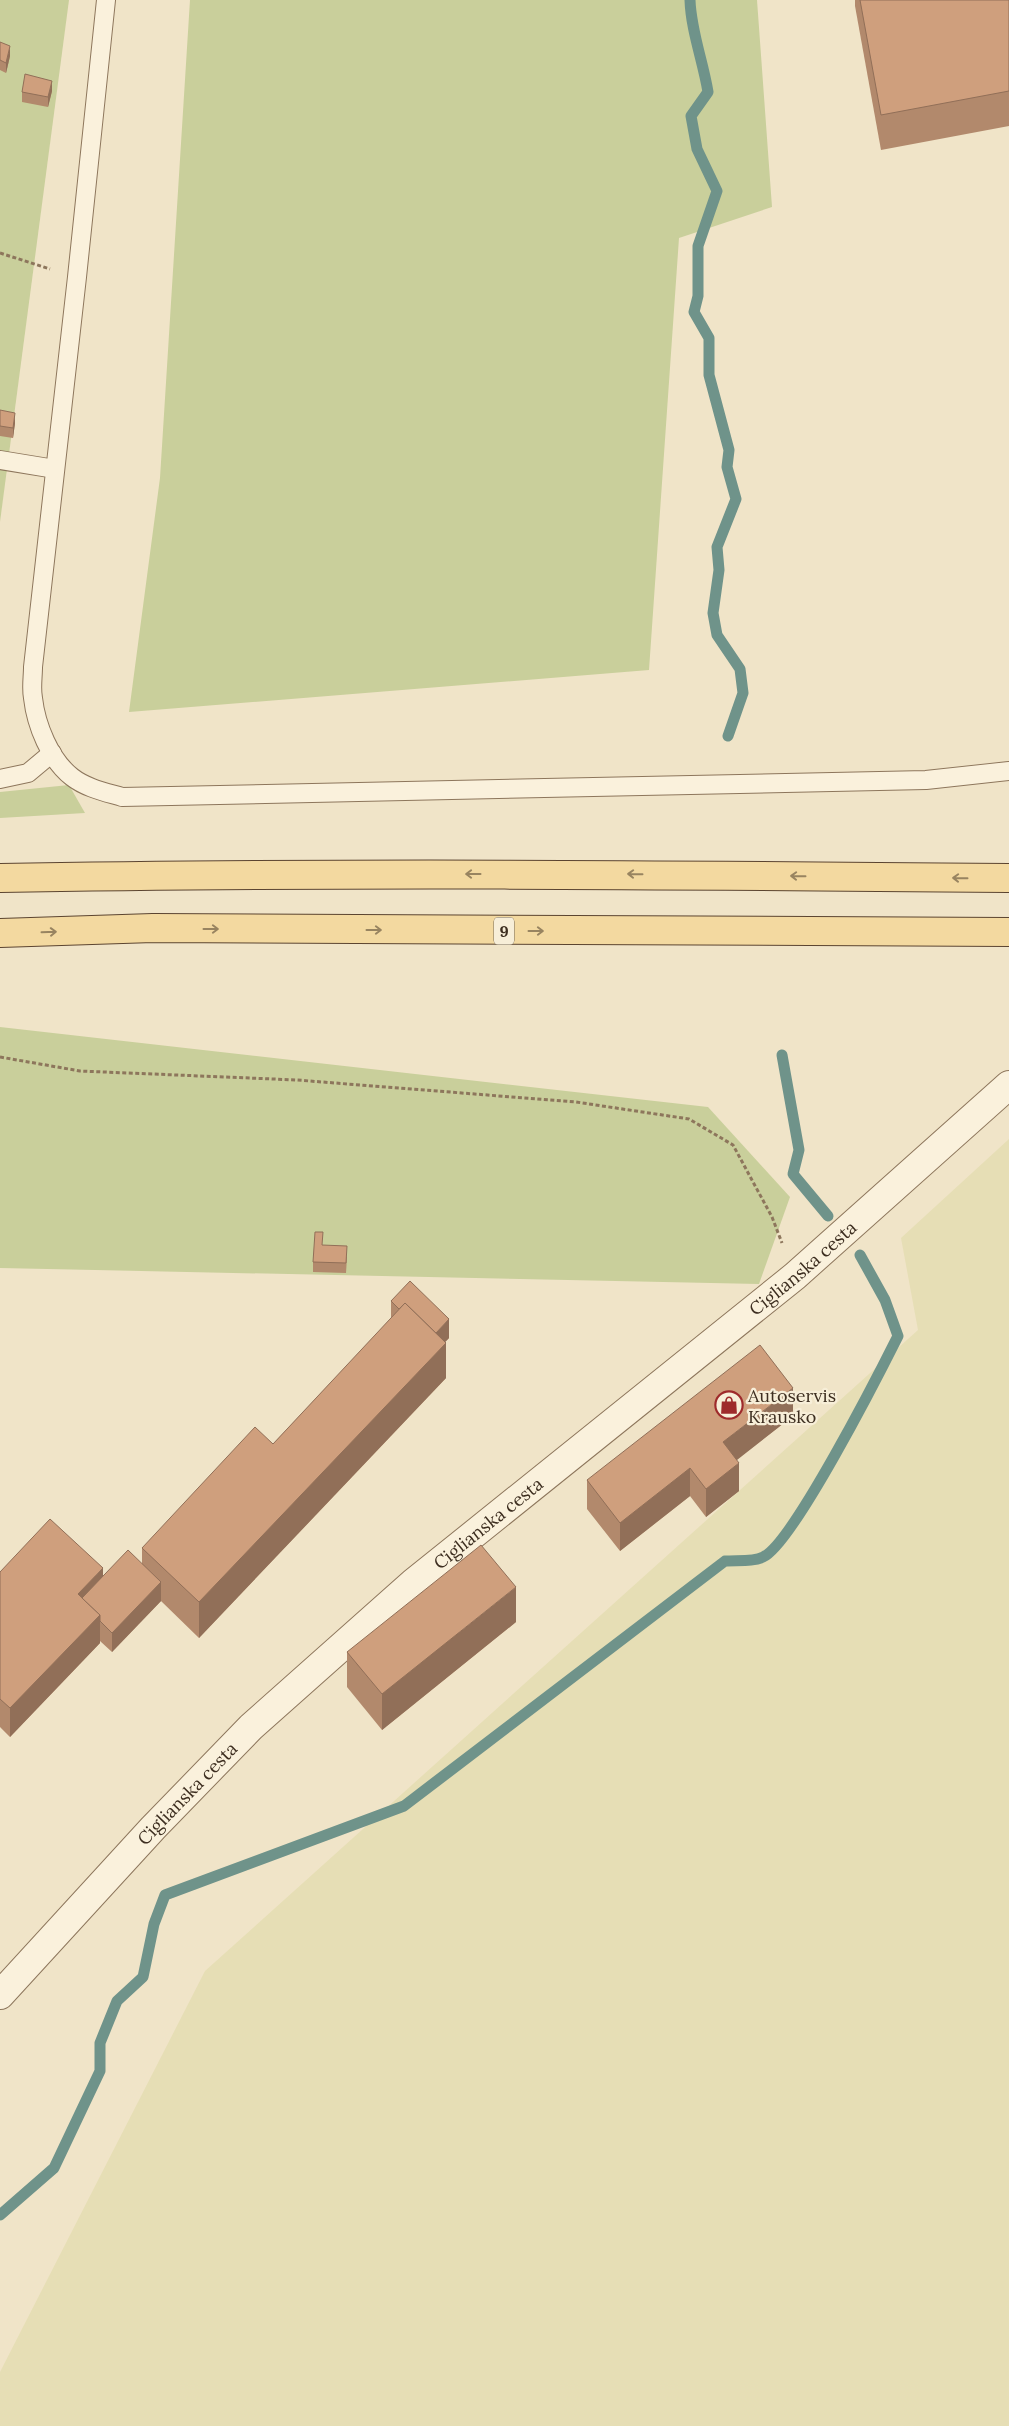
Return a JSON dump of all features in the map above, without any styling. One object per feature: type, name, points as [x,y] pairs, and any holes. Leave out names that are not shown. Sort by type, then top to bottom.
[{"type":"main road","points":[[0,878],[154,875],[593,874],[1009,878]]},
{"type":"main road","name":"9","points":[[0,933],[153,928],[1009,932]]},
{"type":"street","name":"Ciglianska cesta","points":[[0,1995],[153,1828],[258,1721],[413,1582],[794,1276],[1009,1085]]},
{"type":"lane","points":[[106,0],[33,667],[32,698],[38,724],[52,753],[71,777],[96,790],[122,797],[926,780],[1009,771]]},
{"type":"lane","points":[[0,460],[55,470]]},
{"type":"lane","points":[[0,779],[28,773],[52,753]]},
{"type":"path","points":[[0,253],[77,277]]},
{"type":"path","points":[[0,1057],[80,1071],[297,1080],[576,1102],[689,1118],[733,1145],[772,1217]]},
{"type":"shaded area","points":[[1009,1139],[1009,2426],[0,2426],[0,2372],[205,1971],[918,1330],[901,1238]]},
{"type":"green space","points":[[0,0],[69,0],[0,522]]},
{"type":"green space","points":[[190,0],[757,0],[772,207],[679,238],[649,670],[129,712],[160,478]]},
{"type":"green space","points":[[69,785],[85,813],[0,818],[0,792]]},
{"type":"green space","points":[[0,1027],[708,1107],[790,1197],[759,1284],[0,1268]]},
{"type":"building","points":[[860,0],[1009,0],[1009,91],[881,115]]},
{"type":"building","points":[[0,42],[10,46],[6,63],[0,60]]},
{"type":"building","points":[[25,74],[52,81],[48,97],[22,92]]},
{"type":"building","points":[[0,410],[15,413],[13,428],[0,426]]},
{"type":"building","points":[[315,1232],[323,1232],[322,1245],[347,1246],[346,1263],[313,1262]]},
{"type":"building","points":[[410,1281],[449,1319],[436,1333],[405,1303],[399,1309],[391,1301]]},
{"type":"building","points":[[405,1303],[446,1343],[199,1602],[142,1548],[255,1427],[273,1444]]},
{"type":"building","points":[[760,1345],[793,1388],[723,1442],[739,1463],[706,1489],[690,1468],[620,1523],[587,1480]]},
{"type":"building","points":[[50,1519],[103,1568],[78,1594],[100,1615],[10,1708],[0,1699],[0,1572]]},
{"type":"building","points":[[481,1545],[516,1587],[382,1694],[347,1652]]},
{"type":"building","points":[[128,1550],[161,1582],[112,1633],[100,1621],[100,1615],[82,1598]]},
{"type":"waterway","points":[[690,0],[708,92],[691,116],[697,149],[717,191],[698,246],[698,296],[694,312],[709,338],[709,375],[729,450],[727,467],[736,499],[717,547],[719,570],[713,613],[717,635],[740,669],[743,693],[728,736]]},
{"type":"waterway","points":[[782,1055],[799,1150],[793,1174],[828,1216]]},
{"type":"waterway","points":[[0,2215],[54,2168],[100,2071],[100,2043],[117,2001],[143,1977],[154,1924],[165,1895],[404,1806],[725,1561],[759,1559],[776,1546],[794,1522],[835,1455],[898,1336],[885,1300],[860,1255]]},
{"type":"place","name":"Autoservis Krausko","points":[[729,1405]]}]
